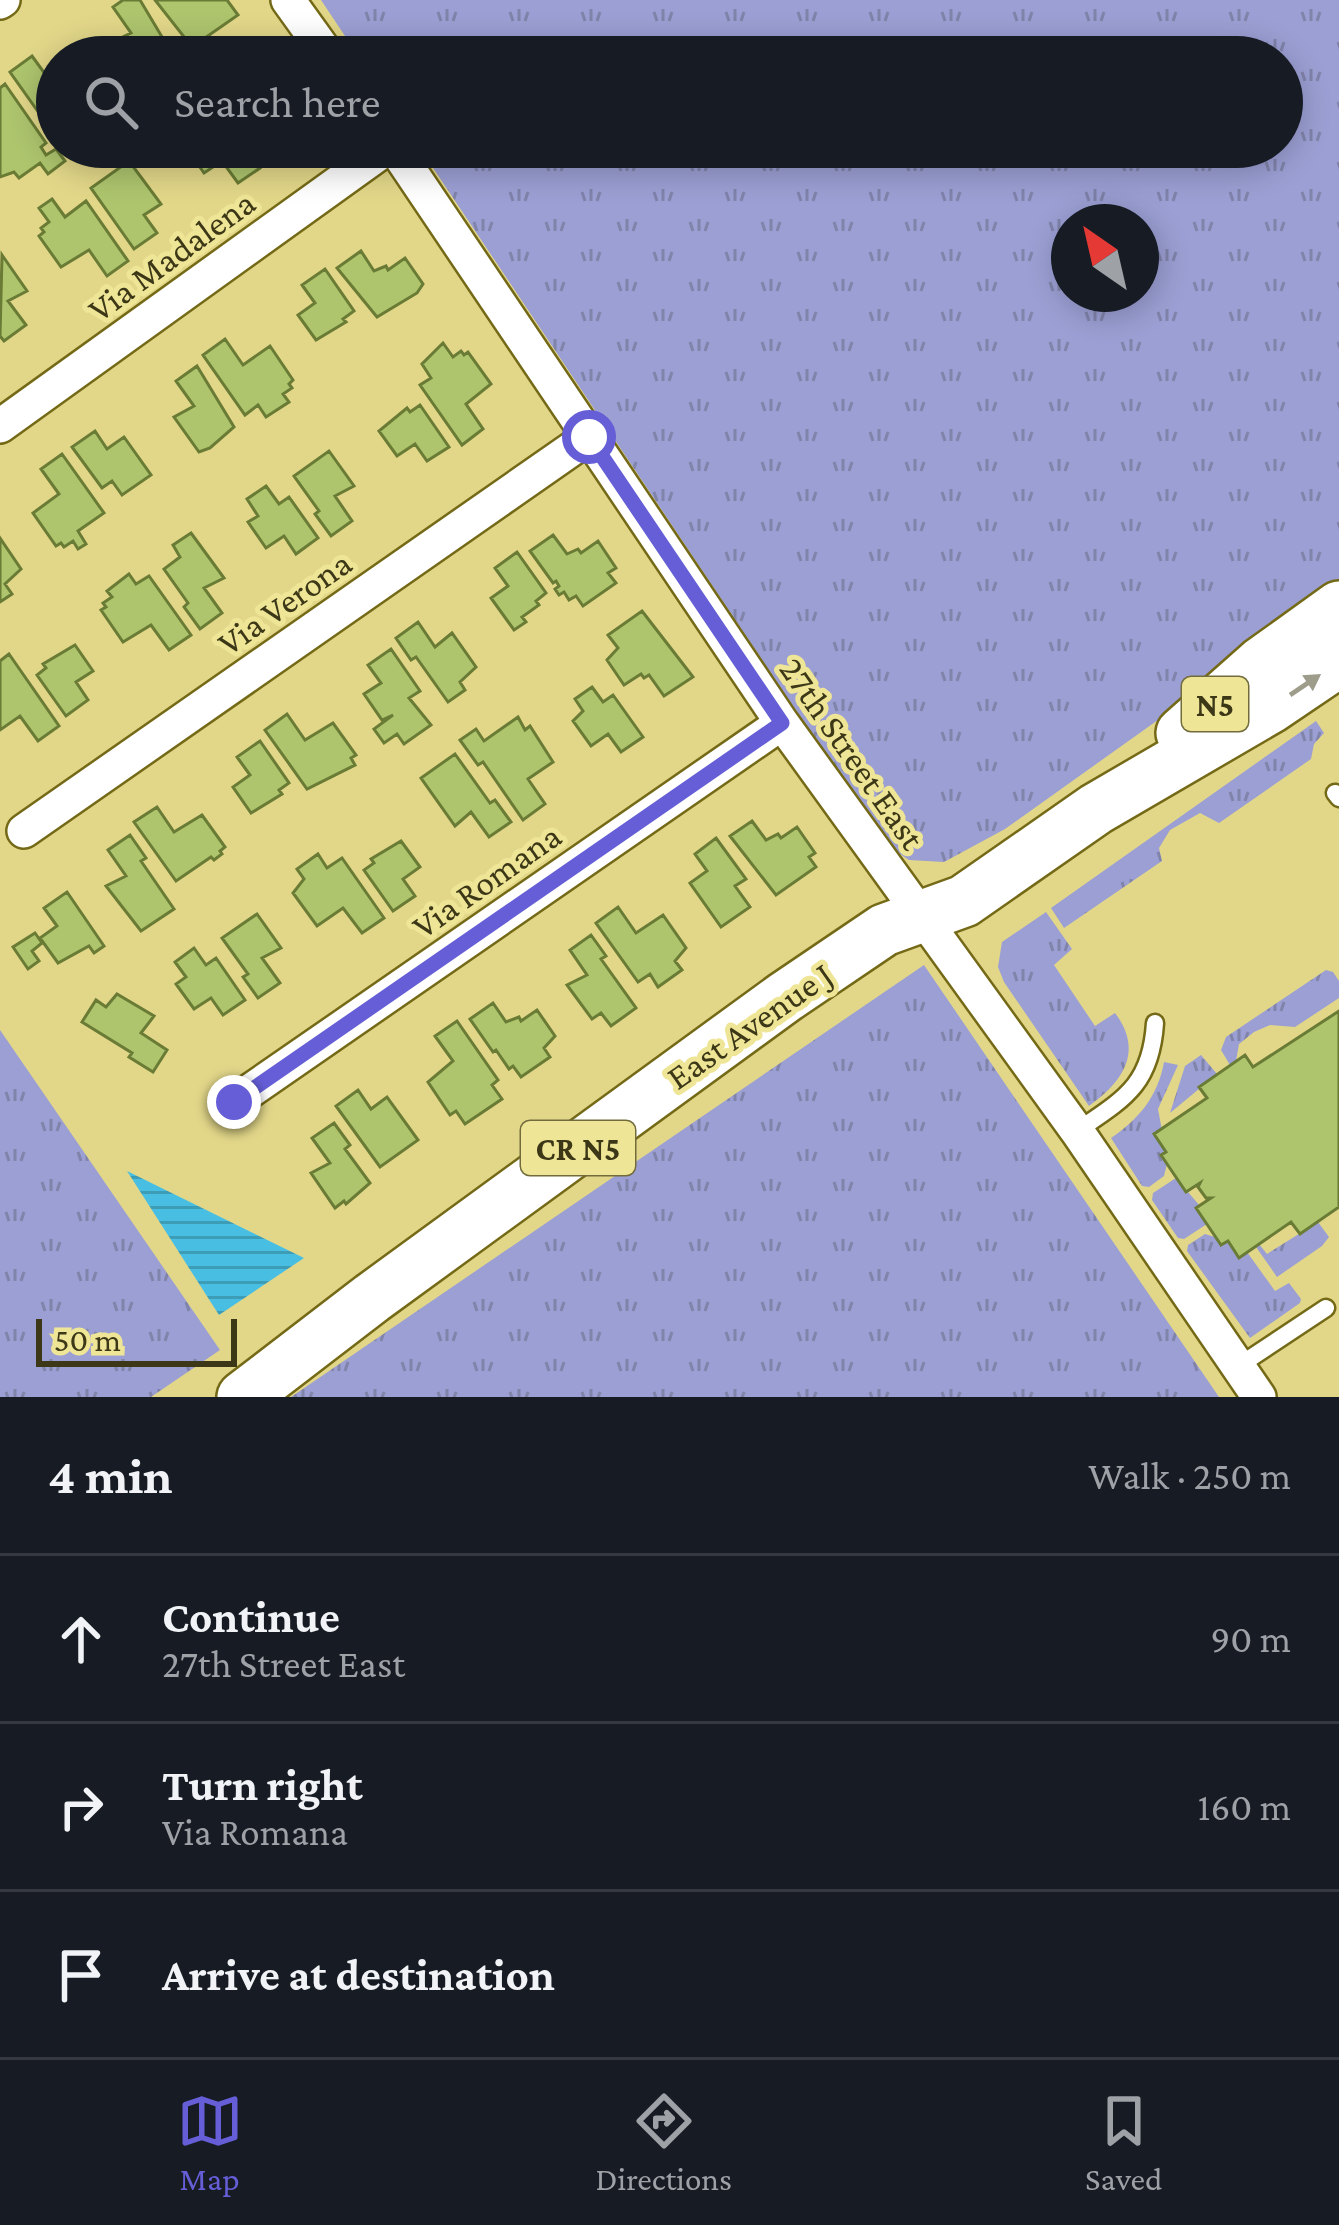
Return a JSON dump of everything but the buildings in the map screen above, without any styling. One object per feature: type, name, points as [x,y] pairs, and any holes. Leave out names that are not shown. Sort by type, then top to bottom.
[{"type":"main road","name":"East Avenue J","points":[[1096,809],[1262,663],[1339,607]]},
{"type":"main road","name":"East Avenue J","points":[[247,1396],[784,998],[884,930],[964,901],[1096,809],[1339,662]]},
{"type":"street","points":[[288,0],[314,36]]},
{"type":"street","name":"Via Madalena","points":[[0,426],[362,168]]},
{"type":"street","name":"27th Street East","points":[[405,168],[782,723],[1077,1131],[1259,1397]]},
{"type":"street","name":"Via Verona","points":[[24,831],[589,437]]},
{"type":"street","name":"Via Romana","points":[[234,1102],[782,723]]},
{"type":"lane","points":[[1077,1131],[1123,1100],[1140,1082],[1156,1024]]},
{"type":"lane","points":[[1237,1367],[1326,1308]]},
{"type":"green space","points":[[321,0],[1339,0],[1339,591],[1005,829],[944,862],[909,860],[885,844],[433,168],[1303,168],[1303,36],[345,36]]},
{"type":"green space","points":[[1316,721],[1324,733],[1314,744],[1311,759],[1219,823],[1200,813],[1170,830],[1159,848],[1162,861],[1064,928],[1051,908]]},
{"type":"green space","points":[[1046,912],[1072,949],[1054,965],[1095,1026],[1115,1013],[1128,1040],[1120,1076],[1089,1106],[998,967],[1002,942]]},
{"type":"green space","points":[[924,965],[1219,1397],[291,1397]]},
{"type":"green space","points":[[1326,970],[1339,981],[1339,998],[1295,1027],[1270,1025],[1254,1032],[1239,1044],[1236,1061],[1230,1065],[1221,1050],[1226,1037]]},
{"type":"green space","points":[[0,1030],[220,1350],[151,1397],[0,1397]]},
{"type":"green space","points":[[1201,1055],[1217,1074],[1170,1113],[1185,1066]]},
{"type":"green space","points":[[1164,1062],[1178,1065],[1158,1109],[1166,1152],[1161,1156],[1167,1164],[1164,1176],[1149,1187],[1142,1186],[1111,1138],[1146,1106]]},
{"type":"green space","points":[[1176,1178],[1200,1206],[1196,1209],[1207,1224],[1184,1239],[1178,1238],[1152,1200],[1153,1193]]},
{"type":"green space","points":[[1318,1222],[1329,1237],[1277,1277],[1256,1247],[1259,1244],[1267,1254]]},
{"type":"green space","points":[[1205,1234],[1228,1241],[1239,1257],[1247,1252],[1275,1291],[1289,1283],[1300,1303],[1250,1338],[1187,1251],[1188,1245]]},
{"type":"shaded area","points":[[127,1171],[304,1258],[219,1315]]},
{"type":"route","points":[[234,1102],[782,723],[589,437]]}]
